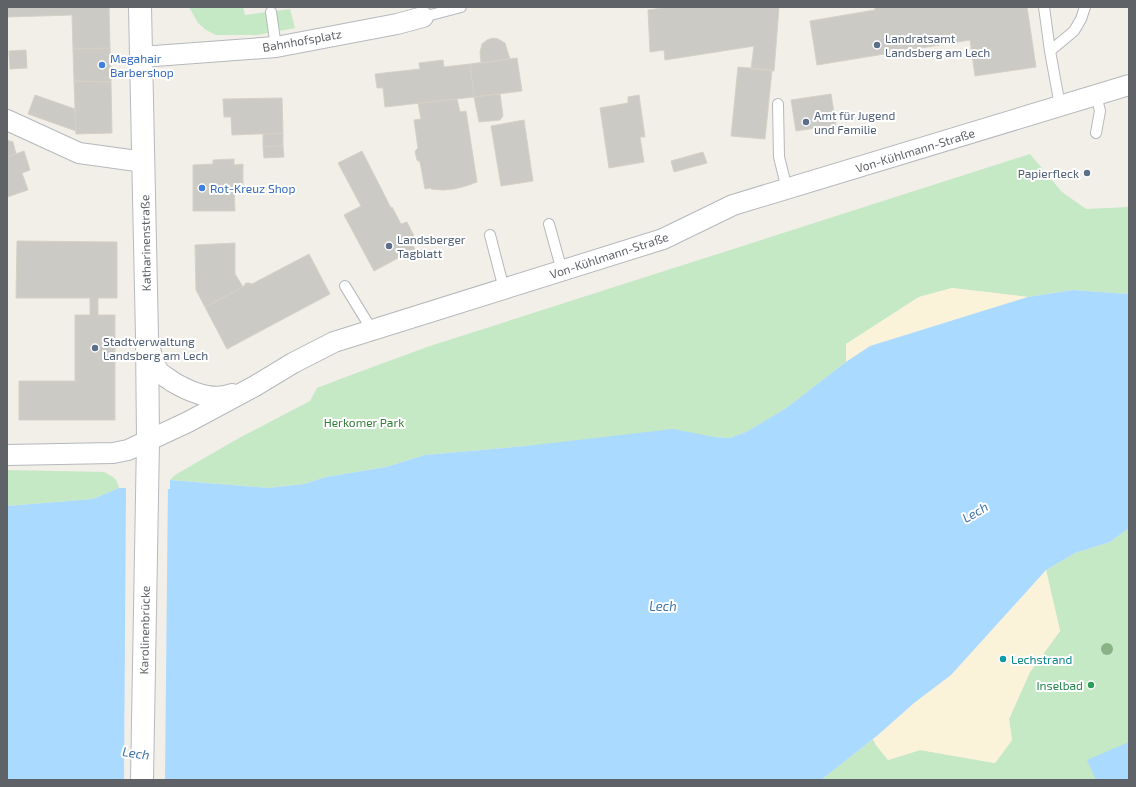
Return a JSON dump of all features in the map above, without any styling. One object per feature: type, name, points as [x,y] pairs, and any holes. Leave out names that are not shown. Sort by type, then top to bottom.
[{"type":"main road","name":"Katharinenstraße","points":[[140,7],[147,337],[147,480]]},
{"type":"main road","name":"Karolinenbrücke","points":[[142,780],[147,480]]},
{"type":"street","name":"Bahnhofsplatz","points":[[141,57],[276,46],[397,24],[423,17]]},
{"type":"street","name":"Von-Kühlmann-Straße","points":[[7,455],[113,454],[128,450],[188,422],[255,386],[293,363],[334,342],[663,239],[733,205],[1129,85]]},
{"type":"street","points":[[7,120],[79,153],[144,162]]},
{"type":"street","name":"Von-Kühlmann-Straße","points":[[147,337],[153,360],[160,372],[183,388],[201,395],[217,398],[229,396],[255,386]]},
{"type":"lane","name":"Bahnhofsplatz","points":[[423,17],[461,7]]},
{"type":"lane","points":[[1044,7],[1060,106]]},
{"type":"lane","points":[[1050,51],[1074,31],[1081,19],[1085,7]]},
{"type":"lane","points":[[271,12],[276,46]]},
{"type":"lane","points":[[1096,95],[1100,111],[1096,132]]},
{"type":"lane","points":[[778,104],[779,157],[787,189]]},
{"type":"lane","points":[[549,224],[562,271]]},
{"type":"lane","points":[[490,235],[504,289]]},
{"type":"lane","points":[[345,286],[372,330]]},
{"type":"green space","points":[[189,7],[243,7],[245,15],[290,9],[295,28],[257,35],[216,35],[206,30],[198,23]]},
{"type":"green space","name":"Herkomer Park","points":[[1030,154],[1062,192],[1086,209],[1129,207],[1129,294],[1073,290],[1028,297],[952,288],[919,297],[846,344],[846,362],[785,409],[746,432],[730,438],[714,437],[526,446],[425,455],[386,467],[326,477],[304,484],[268,488],[170,480],[175,475],[239,438],[310,401],[317,388],[343,378],[427,347]]},
{"type":"green space","points":[[7,470],[104,472],[114,478],[119,488],[93,499],[7,506]]},
{"type":"green space","points":[[1129,528],[1129,780],[821,780],[873,739],[888,760],[920,750],[995,763],[1012,740],[1009,719],[1030,672],[1060,631],[1046,570],[1075,553],[1110,542]]},
{"type":"sand","points":[[952,288],[1028,297],[870,346],[846,362],[846,344],[919,297]]},
{"type":"sand","name":"Lechstrand","points":[[1046,570],[1060,631],[1030,672],[1009,719],[1012,740],[995,763],[920,750],[888,760],[873,739],[914,703],[951,675]]},
{"type":"water","name":"Lech","points":[[1073,290],[1129,294],[1129,528],[1110,542],[1075,553],[1046,570],[951,675],[914,703],[878,735],[821,780],[7,780],[7,506],[93,499],[119,488],[170,489],[170,480],[268,488],[304,484],[326,477],[386,467],[425,455],[526,446],[673,429],[714,437],[730,438],[746,432],[785,409],[846,362],[870,346],[1028,297]]},
{"type":"water","points":[[1129,742],[1129,780],[1096,780],[1087,760]]},
{"type":"pier","points":[[126,486],[168,487],[165,780],[124,780]]},
{"type":"building","points":[[7,7],[109,7],[110,48],[73,49],[72,15],[7,17]]},
{"type":"building","points":[[670,7],[779,7],[774,71],[751,69],[754,46],[665,60],[664,50],[650,52],[648,10]]},
{"type":"building","name":"Landratsamt Landsberg am Lech","points":[[875,7],[1027,7],[1036,67],[975,76],[970,40],[817,65],[810,21],[875,10]]},
{"type":"building","points":[[493,38],[505,43],[510,59],[481,63],[480,52],[482,44]]},
{"type":"building","points":[[110,48],[111,82],[74,81],[73,49]]},
{"type":"building","points":[[26,50],[27,68],[10,69],[9,51]]},
{"type":"building","points":[[517,58],[522,91],[474,97],[470,64]]},
{"type":"building","points":[[443,60],[444,67],[470,64],[474,97],[385,107],[383,88],[377,88],[375,74],[420,69],[419,63]]},
{"type":"building","points":[[738,67],[772,70],[765,139],[731,136]]},
{"type":"building","points":[[74,81],[111,82],[112,133],[76,134]]},
{"type":"building","points":[[500,94],[503,116],[500,120],[479,122],[474,97]]},
{"type":"building","points":[[831,94],[836,125],[796,131],[791,100]]},
{"type":"building","points":[[35,95],[75,109],[76,131],[28,114]]},
{"type":"building","points":[[639,95],[645,137],[640,137],[644,162],[609,168],[600,108],[628,103],[628,97]]},
{"type":"building","points":[[282,98],[283,133],[232,135],[231,117],[224,117],[223,99]]},
{"type":"building","points":[[457,99],[460,112],[466,111],[477,182],[454,189],[425,189],[420,162],[417,160],[415,151],[418,148],[414,120],[421,119],[418,103]]},
{"type":"building","points":[[524,120],[533,181],[501,186],[491,126]]},
{"type":"building","points":[[283,133],[283,146],[263,147],[263,134]]},
{"type":"building","points":[[7,140],[13,142],[16,154],[7,157]]},
{"type":"building","points":[[283,146],[284,157],[264,158],[263,147]]},
{"type":"building","points":[[24,151],[30,170],[22,173],[28,190],[7,197],[7,157]]},
{"type":"building","points":[[362,151],[391,208],[392,207],[401,224],[407,222],[416,240],[411,243],[415,249],[374,271],[344,215],[361,206],[338,163]]},
{"type":"building","points":[[703,152],[707,163],[674,172],[671,161]]},
{"type":"building","points":[[234,159],[234,165],[243,164],[243,187],[234,187],[235,211],[193,211],[193,165],[213,164],[213,160]]},
{"type":"building","name":"Stadtverwaltung Landsberg am Lech","points":[[17,241],[117,242],[117,298],[98,298],[98,315],[115,315],[115,420],[19,420],[19,381],[75,381],[75,315],[90,315],[90,298],[16,298]]},
{"type":"building","points":[[235,243],[235,274],[243,287],[205,307],[196,290],[195,245]]},
{"type":"building","points":[[309,254],[330,294],[227,349],[205,307],[243,287],[246,283],[252,284]]},
{"type":"place","name":"Landratsamt Landsberg am Lech","points":[[877,45]]},
{"type":"place","name":"Megahair Barbershop","points":[[102,65]]},
{"type":"place","name":"Amt für Jugend und Familie","points":[[806,122]]},
{"type":"place","name":"Papierfleck","points":[[1087,173]]},
{"type":"place","name":"Rot-Kreuz Shop","points":[[202,188]]},
{"type":"place","name":"Landsberger Tagblatt","points":[[389,246]]},
{"type":"place","name":"Stadtverwaltung Landsberg am Lech","points":[[95,348]]},
{"type":"place","name":"Lechstrand","points":[[1003,659]]},
{"type":"place","name":"Inselbad","points":[[1091,685]]}]
